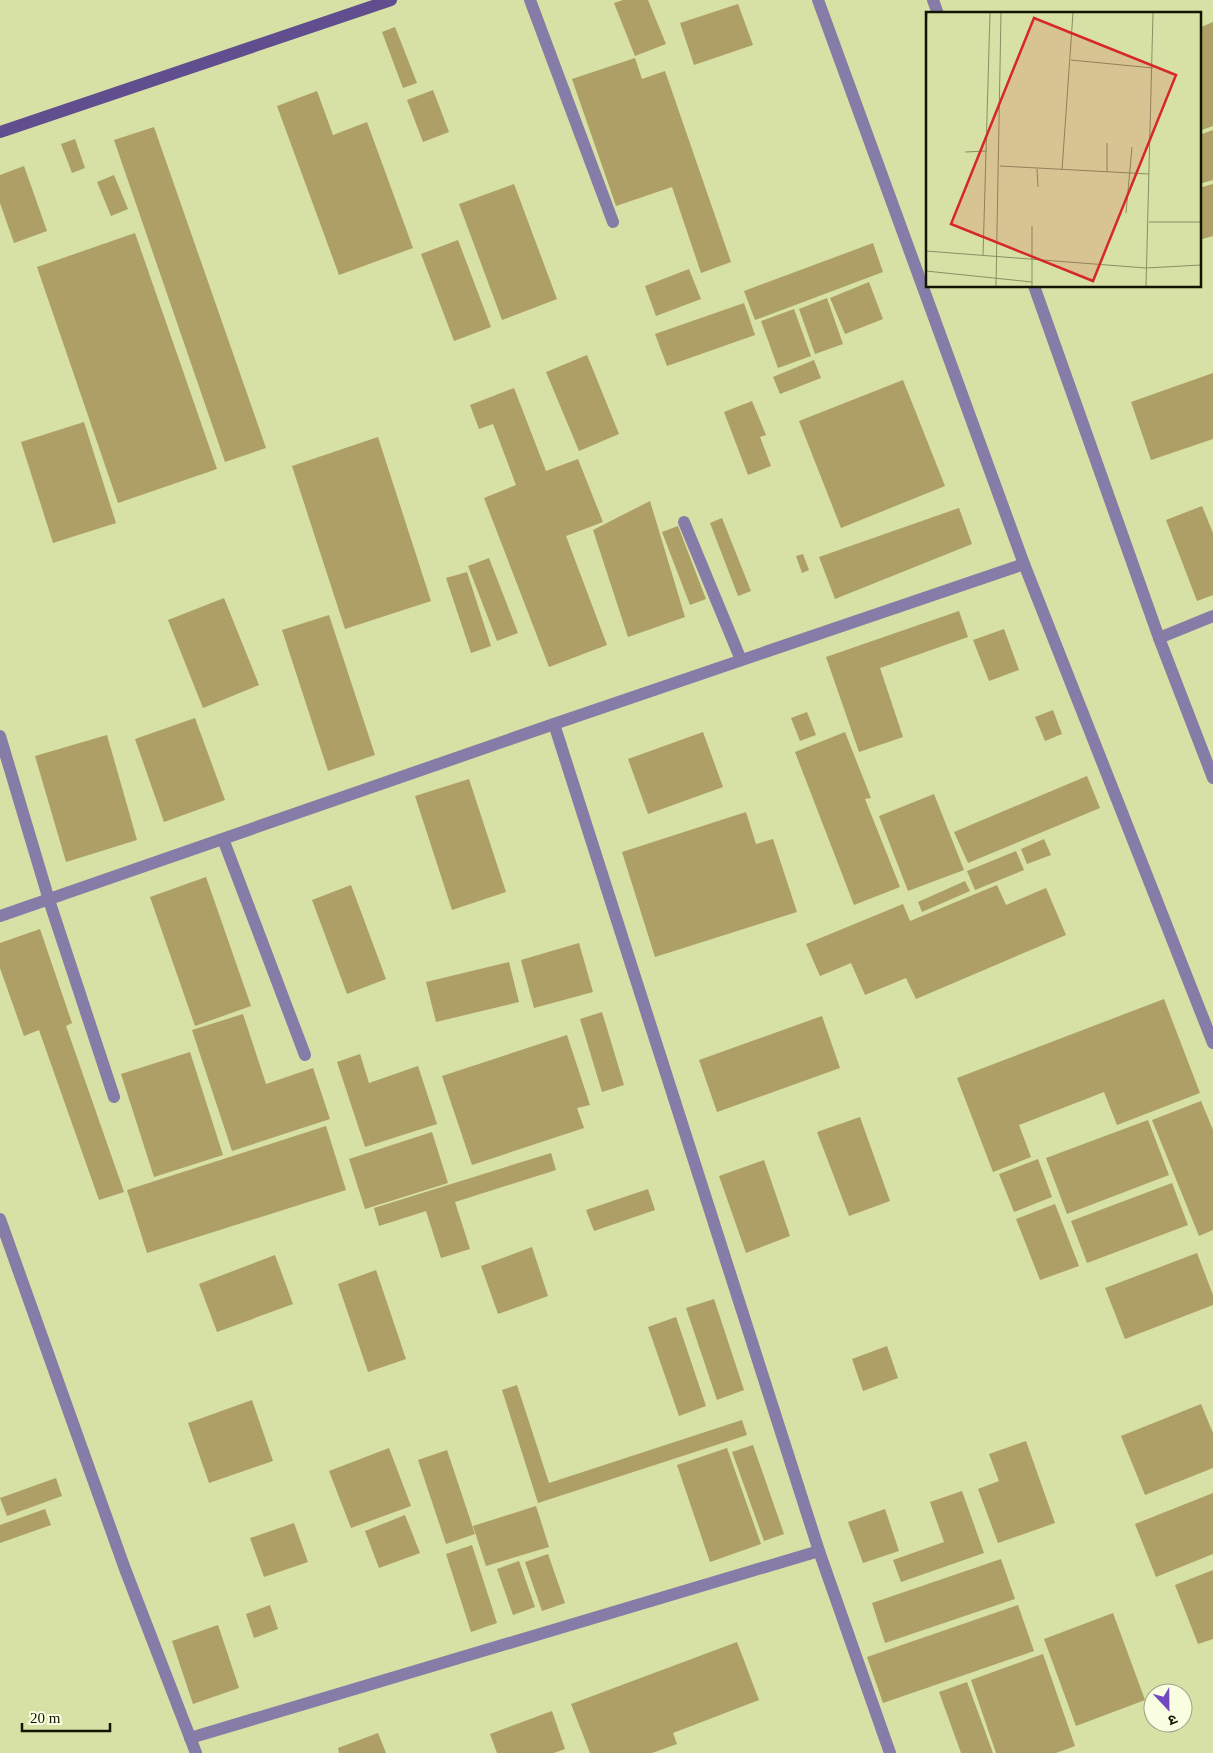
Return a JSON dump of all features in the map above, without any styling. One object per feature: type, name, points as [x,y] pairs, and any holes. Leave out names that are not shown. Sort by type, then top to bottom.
[{"type":"street","points":[[0,132],[391,0]]},
{"type":"street","points":[[530,0],[613,222]]},
{"type":"street","points":[[818,0],[1024,564],[1213,1043]]},
{"type":"street","points":[[933,0],[937,12]]},
{"type":"street","points":[[1035,288],[1159,638],[1213,778]]},
{"type":"street","points":[[684,522],[741,660]]},
{"type":"street","points":[[0,916],[1024,564]]},
{"type":"street","points":[[1159,638],[1213,616]]},
{"type":"street","points":[[554,724],[819,1551],[890,1753]]},
{"type":"street","points":[[0,736],[48,900],[114,1097]]},
{"type":"street","points":[[223,838],[305,1055]]},
{"type":"street","points":[[0,1219],[125,1569],[196,1753]]},
{"type":"street","points":[[190,1738],[819,1551]]},
{"type":"building","points":[[623,0],[648,0],[666,44],[635,56],[614,3]]},
{"type":"building","points":[[738,4],[753,45],[694,65],[680,23]]},
{"type":"building","points":[[1213,22],[1213,126],[1200,131],[1200,28]]},
{"type":"building","points":[[395,27],[417,83],[403,88],[382,32]]},
{"type":"building","points":[[635,58],[642,79],[665,71],[731,262],[701,273],[672,187],[616,206],[572,79]]},
{"type":"building","points":[[433,90],[449,132],[423,142],[407,100]]},
{"type":"building","points":[[317,91],[333,135],[367,122],[413,248],[339,275],[277,106]]},
{"type":"building","points":[[154,127],[266,448],[225,462],[114,140]]},
{"type":"building","points":[[1213,130],[1213,180],[1200,184],[1200,135]]},
{"type":"building","points":[[75,139],[85,168],[72,173],[61,144]]},
{"type":"building","points":[[24,166],[47,231],[14,243],[0,203],[0,175]]},
{"type":"building","points":[[114,175],[128,209],[111,216],[97,182]]},
{"type":"building","points":[[514,184],[557,299],[502,320],[459,204]]},
{"type":"building","points":[[1213,184],[1213,236],[1200,240],[1200,188]]},
{"type":"building","points":[[135,233],[217,469],[118,503],[37,267]]},
{"type":"building","points":[[458,240],[491,327],[454,341],[421,254]]},
{"type":"building","points":[[873,243],[883,272],[755,320],[744,291]]},
{"type":"building","points":[[689,269],[701,299],[656,316],[645,286]]},
{"type":"building","points":[[869,282],[883,319],[845,334],[830,298]]},
{"type":"building","points":[[827,298],[843,344],[815,354],[799,309]]},
{"type":"building","points":[[744,303],[755,335],[667,366],[655,334]]},
{"type":"building","points":[[794,309],[811,356],[778,368],[761,321]]},
{"type":"building","points":[[587,355],[619,434],[579,451],[546,372]]},
{"type":"building","points":[[814,360],[821,378],[780,394],[773,377]]},
{"type":"building","points":[[1213,373],[1213,439],[1151,460],[1131,402]]},
{"type":"building","points":[[903,380],[945,486],[841,528],[799,421]]},
{"type":"building","points":[[514,388],[546,471],[578,459],[603,522],[566,536],[607,645],[549,667],[484,498],[516,485],[493,424],[479,429],[470,405]]},
{"type":"building","points":[[752,401],[766,435],[760,437],[771,466],[748,475],[724,412]]},
{"type":"building","points":[[84,422],[116,523],[53,543],[21,442]]},
{"type":"building","points":[[378,437],[431,601],[345,629],[292,466]]},
{"type":"building","points":[[650,501],[685,617],[628,637],[593,530]]},
{"type":"building","points":[[1202,506],[1213,533],[1213,595],[1197,601],[1166,520]]},
{"type":"building","points":[[959,508],[972,544],[835,599],[819,557]]},
{"type":"building","points":[[722,518],[751,591],[738,596],[710,523]]},
{"type":"building","points":[[678,526],[706,599],[690,605],[662,532]]},
{"type":"building","points":[[803,554],[809,570],[802,573],[796,556]]},
{"type":"building","points":[[489,558],[518,633],[497,641],[468,566]]},
{"type":"building","points":[[467,572],[491,646],[471,653],[446,578]]},
{"type":"building","points":[[224,598],[259,685],[203,708],[168,620]]},
{"type":"building","points":[[959,611],[968,637],[880,668],[903,737],[859,752],[826,657]]},
{"type":"building","points":[[329,615],[375,755],[328,771],[282,630]]},
{"type":"building","points":[[1004,629],[1019,670],[989,681],[973,640]]},
{"type":"building","points":[[1053,710],[1062,734],[1045,741],[1035,717]]},
{"type":"building","points":[[807,712],[816,735],[800,741],[791,718]]},
{"type":"building","points":[[195,718],[225,800],[164,822],[135,739]]},
{"type":"building","points":[[703,732],[723,787],[648,814],[628,759]]},
{"type":"building","points":[[845,732],[871,798],[865,799],[900,887],[854,905],[795,752]]},
{"type":"building","points":[[107,735],[137,840],[66,862],[35,756]]},
{"type":"building","points":[[1087,776],[1100,808],[968,863],[954,832]]},
{"type":"building","points":[[469,779],[506,892],[452,910],[415,796]]},
{"type":"building","points":[[934,794],[964,870],[908,891],[879,816]]},
{"type":"building","points":[[746,812],[756,844],[773,839],[797,912],[655,957],[622,852]]},
{"type":"building","points":[[1044,839],[1051,855],[1027,864],[1021,849]]},
{"type":"building","points":[[1016,851],[1024,870],[975,890],[967,871]]},
{"type":"building","points":[[206,877],[251,1006],[195,1026],[150,897]]},
{"type":"building","points":[[965,881],[970,891],[922,912],[918,902]]},
{"type":"building","points":[[351,885],[386,979],[347,994],[312,900]]},
{"type":"building","points":[[997,885],[1006,905],[1046,888],[1066,935],[916,999],[906,978],[865,995],[851,963],[820,976],[806,944],[903,904],[910,921]]},
{"type":"building","points":[[40,929],[72,1023],[66,1026],[124,1192],[99,1200],[39,1030],[24,1036],[0,968],[0,943]]},
{"type":"building","points":[[579,943],[593,992],[534,1008],[521,960]]},
{"type":"building","points":[[509,962],[519,1002],[436,1022],[426,982]]},
{"type":"building","points":[[1164,999],[1200,1093],[1117,1125],[1104,1092],[1019,1125],[1031,1157],[993,1172],[957,1078]]},
{"type":"building","points":[[602,1012],[624,1085],[602,1092],[580,1019]]},
{"type":"building","points":[[243,1014],[266,1084],[313,1068],[330,1119],[232,1151],[192,1030]]},
{"type":"building","points":[[822,1016],[840,1068],[717,1112],[699,1060]]},
{"type":"building","points":[[567,1035],[590,1105],[577,1108],[584,1128],[472,1165],[442,1076]]},
{"type":"building","points":[[190,1052],[223,1155],[154,1177],[121,1074]]},
{"type":"building","points":[[360,1054],[369,1083],[418,1066],[437,1124],[365,1147],[337,1062]]},
{"type":"building","points":[[1201,1101],[1213,1130],[1213,1230],[1199,1236],[1152,1120]]},
{"type":"building","points":[[860,1117],[890,1201],[849,1216],[817,1132]]},
{"type":"building","points":[[1148,1120],[1169,1175],[1067,1214],[1046,1158]]},
{"type":"building","points":[[326,1126],[346,1190],[147,1253],[127,1190]]},
{"type":"building","points":[[432,1132],[448,1183],[365,1209],[349,1159]]},
{"type":"building","points":[[551,1153],[556,1170],[455,1202],[470,1249],[441,1258],[426,1211],[379,1226],[374,1208]]},
{"type":"building","points":[[1038,1159],[1052,1197],[1014,1212],[999,1174]]},
{"type":"building","points":[[764,1160],[790,1236],[746,1253],[719,1176]]},
{"type":"building","points":[[1172,1183],[1188,1225],[1087,1263],[1071,1221]]},
{"type":"building","points":[[648,1189],[655,1210],[594,1231],[586,1210]]},
{"type":"building","points":[[1055,1204],[1079,1266],[1040,1280],[1016,1219]]},
{"type":"building","points":[[532,1247],[548,1296],[498,1314],[481,1266]]},
{"type":"building","points":[[1197,1253],[1213,1295],[1213,1305],[1125,1339],[1105,1288]]},
{"type":"building","points":[[275,1255],[293,1304],[217,1332],[199,1284]]},
{"type":"building","points":[[376,1270],[406,1359],[368,1372],[338,1284]]},
{"type":"building","points":[[714,1299],[744,1390],[717,1400],[686,1308]]},
{"type":"building","points":[[676,1317],[706,1406],[679,1416],[648,1327]]},
{"type":"building","points":[[887,1346],[898,1378],[863,1391],[852,1359]]},
{"type":"building","points":[[517,1385],[549,1483],[742,1420],[747,1435],[538,1503],[502,1390]]},
{"type":"building","points":[[252,1400],[273,1461],[209,1483],[188,1423]]},
{"type":"building","points":[[1201,1404],[1213,1433],[1213,1468],[1145,1495],[1121,1436]]},
{"type":"building","points":[[1026,1441],[1055,1523],[998,1543],[978,1489],[999,1481],[989,1454]]},
{"type":"building","points":[[753,1445],[784,1534],[764,1541],[732,1452]]},
{"type":"building","points":[[389,1448],[411,1506],[351,1528],[329,1471]]},
{"type":"building","points":[[727,1448],[761,1544],[710,1562],[677,1465]]},
{"type":"building","points":[[447,1450],[475,1534],[446,1544],[418,1460]]},
{"type":"building","points":[[56,1478],[62,1496],[7,1516],[0,1498]]},
{"type":"building","points":[[962,1491],[984,1553],[901,1582],[893,1560],[944,1542],[930,1502]]},
{"type":"building","points":[[1213,1493],[1213,1554],[1156,1577],[1135,1524]]},
{"type":"building","points":[[536,1506],[549,1547],[486,1566],[473,1526]]},
{"type":"building","points":[[45,1509],[51,1525],[0,1543],[0,1525]]},
{"type":"building","points":[[885,1509],[899,1551],[863,1563],[848,1522]]},
{"type":"building","points":[[405,1515],[420,1553],[379,1568],[365,1531]]},
{"type":"building","points":[[294,1523],[308,1562],[264,1577],[250,1538]]},
{"type":"building","points":[[472,1545],[497,1623],[471,1632],[446,1554]]},
{"type":"building","points":[[548,1554],[565,1603],[542,1611],[525,1562]]},
{"type":"building","points":[[1001,1559],[1015,1599],[885,1643],[872,1603]]},
{"type":"building","points":[[519,1561],[535,1607],[513,1615],[497,1569]]},
{"type":"building","points":[[1213,1570],[1213,1639],[1198,1644],[1175,1585]]},
{"type":"building","points":[[270,1605],[278,1629],[254,1638],[246,1614]]},
{"type":"building","points":[[1018,1605],[1034,1651],[883,1703],[867,1657]]},
{"type":"building","points":[[1113,1613],[1143,1695],[1143,1701],[1076,1726],[1044,1639]]},
{"type":"building","points":[[218,1625],[239,1688],[193,1704],[172,1641]]},
{"type":"building","points":[[737,1642],[759,1700],[673,1733],[677,1744],[652,1753],[590,1753],[571,1704]]},
{"type":"building","points":[[1043,1654],[1075,1746],[1056,1753],[996,1753],[971,1680]]},
{"type":"building","points":[[967,1682],[993,1753],[961,1753],[939,1692]]},
{"type":"building","points":[[552,1711],[565,1749],[554,1753],[497,1753],[490,1734]]},
{"type":"building","points":[[378,1733],[386,1753],[339,1753],[338,1748]]}]
